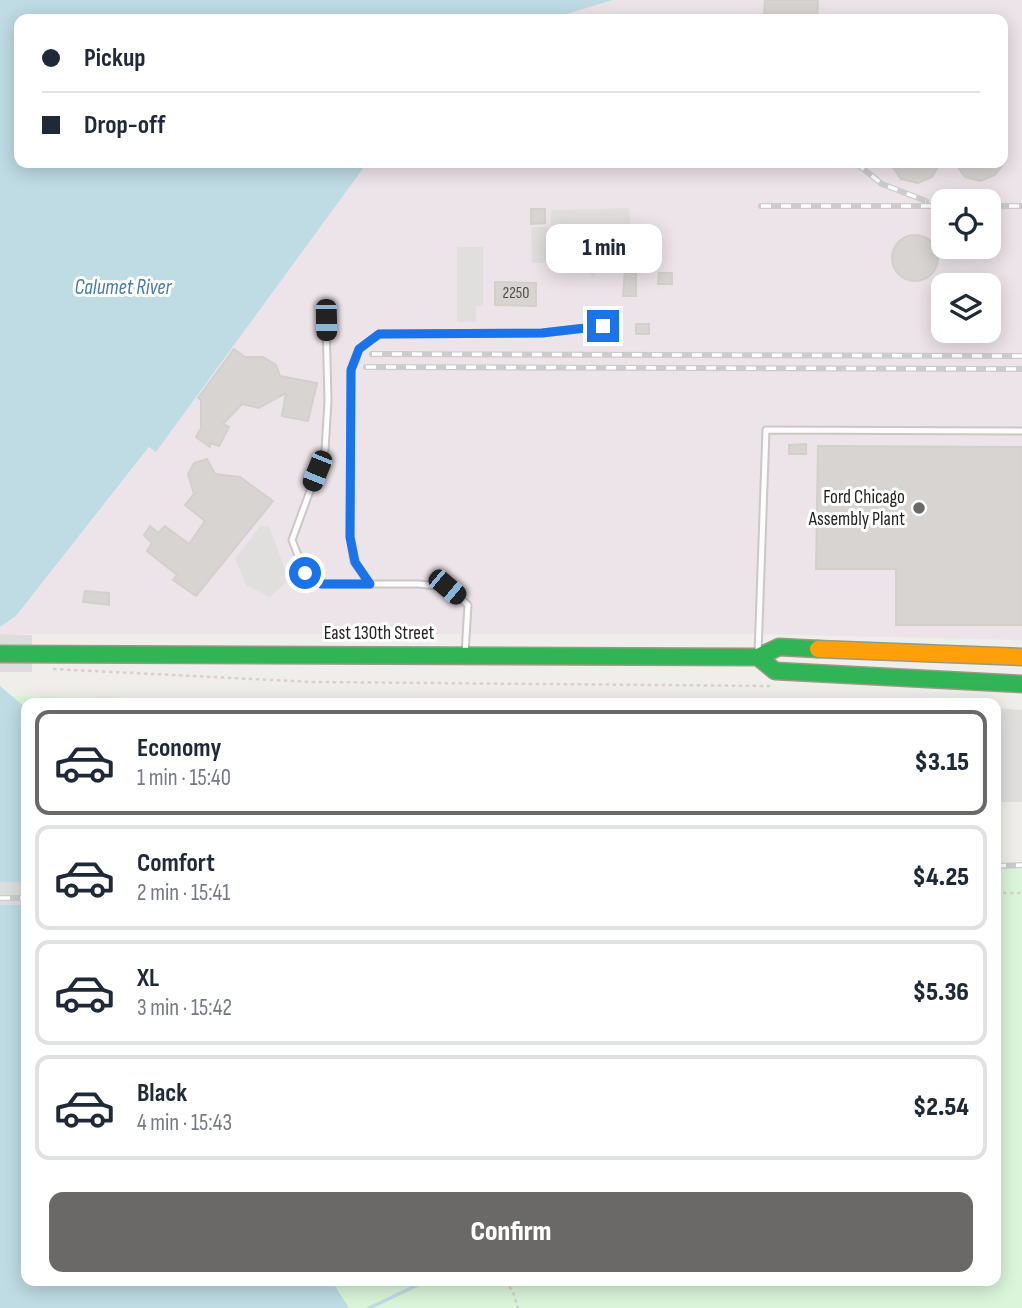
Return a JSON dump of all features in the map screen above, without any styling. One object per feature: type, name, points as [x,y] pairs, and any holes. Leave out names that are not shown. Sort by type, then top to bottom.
[{"type":"main road","name":"East 130th Street","points":[[0,654],[758,657],[779,648],[1022,657]]},
{"type":"main road","name":"East 130th Street","points":[[758,657],[775,671],[1022,684]]},
{"type":"lane","points":[[326,320],[328,401],[325,450],[292,540],[305,573],[321,584],[447,587],[468,605],[466,654]]},
{"type":"lane","points":[[370,584],[355,562],[350,537],[351,370],[359,349],[379,334],[542,333],[603,326]]},
{"type":"lane","points":[[758,657],[766,430],[1022,431]]},
{"type":"path","points":[[51,669],[312,681],[775,686]]},
{"type":"path","points":[[1001,893],[1022,893]]},
{"type":"path","points":[[509,1286],[518,1308]]},
{"type":"shaded area","points":[[613,0],[1022,0],[1022,640],[748,634],[0,634],[0,627],[17,615],[150,447],[157,451],[363,168],[1008,168],[1008,14],[567,14]]},
{"type":"shaded area","points":[[629,208],[631,231],[592,277],[585,263],[532,263],[531,227],[551,227],[551,210]]},
{"type":"shaded area","points":[[457,247],[483,247],[483,306],[476,306],[476,322],[457,322]]},
{"type":"shaded area","points":[[260,526],[269,526],[289,580],[270,597],[246,585],[235,559]]},
{"type":"shaded area","points":[[1001,708],[1022,710],[1022,802],[1001,802]]},
{"type":"green space","points":[[9,696],[140,698],[21,698],[21,704]]},
{"type":"green space","points":[[1001,865],[1022,865],[1022,1308],[349,1308],[335,1286],[1001,1286]]},
{"type":"water","name":"Calumet River","points":[[0,0],[613,0],[567,14],[14,14],[14,168],[363,168],[156,452],[149,447],[16,616],[0,627]]},
{"type":"water","points":[[0,686],[21,704],[21,1286],[335,1286],[349,1308],[0,1308]]},
{"type":"pier","points":[[0,634],[32,635],[32,672],[0,672]]},
{"type":"pier","points":[[0,882],[21,882],[21,905],[0,905]]},
{"type":"building","points":[[765,0],[818,0],[817,14],[764,14]]},
{"type":"building","points":[[893,168],[937,168],[932,177],[918,183],[901,179]]},
{"type":"building","points":[[959,168],[1000,168],[995,175],[980,181],[965,177]]},
{"type":"building","points":[[531,209],[545,209],[545,223],[531,224]]},
{"type":"building","points":[[906,237],[924,237],[931,242],[931,259],[938,259],[936,267],[924,279],[906,279],[894,267],[894,249]]},
{"type":"building","points":[[627,244],[636,244],[636,296],[623,296]]},
{"type":"building","points":[[659,273],[672,273],[672,284],[658,284]]},
{"type":"building","points":[[495,282],[536,283],[536,306],[495,305]]},
{"type":"building","points":[[636,324],[649,324],[649,334],[636,334]]},
{"type":"building","points":[[234,349],[245,357],[263,357],[276,365],[280,376],[317,383],[308,421],[282,416],[286,393],[259,408],[242,404],[223,424],[229,427],[219,446],[210,443],[210,447],[196,437],[201,428],[201,400],[198,398]]},
{"type":"building","points":[[806,444],[806,454],[789,454],[789,445]]},
{"type":"building","name":"Ford Chicago Assembly Plant","points":[[818,446],[1022,447],[1022,625],[896,625],[896,569],[816,569]]},
{"type":"building","points":[[207,459],[215,474],[240,477],[273,501],[196,596],[173,580],[177,575],[147,551],[152,543],[144,535],[150,526],[158,533],[165,526],[189,544],[205,521],[185,505],[194,494],[188,474],[194,463]]},
{"type":"building","points":[[85,591],[109,593],[109,605],[83,602]]},
{"type":"waterway","points":[[369,1308],[415,1286]]},
{"type":"railway","points":[[862,168],[882,184],[926,201]]},
{"type":"railway","points":[[761,206],[931,206]]},
{"type":"railway","points":[[1001,206],[1022,206]]},
{"type":"railway","points":[[372,354],[1022,356]]},
{"type":"railway","points":[[366,367],[1022,369]]},
{"type":"railway","points":[[1001,866],[1022,865]]},
{"type":"railway","points":[[0,898],[21,898]]},
{"type":"traffic: fast","points":[[0,654],[758,657],[779,647],[818,649]]},
{"type":"traffic: fast","points":[[758,657],[775,671],[1022,684]]},
{"type":"traffic: slow","points":[[818,649],[1022,657]]},
{"type":"place","name":"Ford Chicago Assembly Plant","points":[[919,508]]},
{"type":"route","points":[[305,573],[321,584],[370,584],[355,562],[350,537],[351,370],[359,349],[379,334],[542,333],[603,326]]}]
